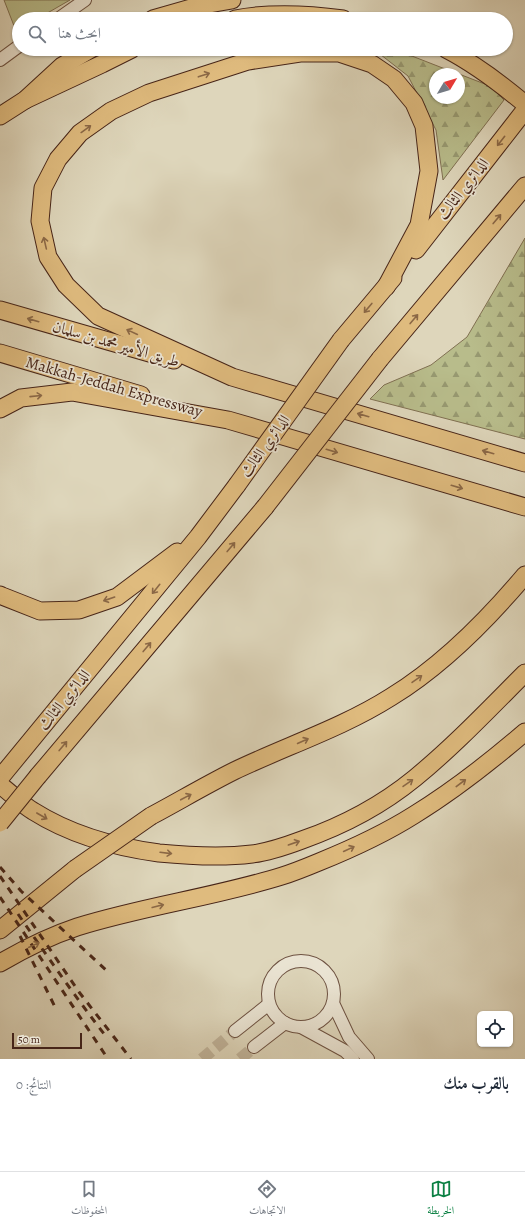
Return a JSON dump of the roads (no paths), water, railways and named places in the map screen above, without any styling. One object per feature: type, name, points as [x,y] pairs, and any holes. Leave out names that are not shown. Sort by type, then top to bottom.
[{"type":"highway","points":[[177,12],[198,6],[232,0]]},
{"type":"highway","points":[[25,100],[62,66],[79,56]]},
{"type":"highway","points":[[0,116],[25,100],[118,56]]},
{"type":"highway","points":[[280,56],[248,61],[150,94],[111,111],[80,133],[58,159],[43,188],[40,221],[48,257],[66,285],[98,316],[232,377],[525,462]]},
{"type":"highway","points":[[348,56],[372,64],[394,79],[414,103],[424,126],[430,171],[419,226],[386,287]]},
{"type":"highway","points":[[459,56],[502,85],[525,104]]},
{"type":"highway","name":"الدائري الثالث","points":[[0,778],[198,537],[341,340],[386,287],[525,110]]},
{"type":"highway","name":"الدائري الثالث","points":[[0,823],[265,508],[380,359],[525,186]]},
{"type":"highway","name":"طريق الأمير محمد بن سلمان","points":[[0,310],[232,377]]},
{"type":"highway","name":"Makkah-Jeddah Expressway","points":[[0,353],[228,420]]},
{"type":"highway","points":[[0,409],[21,398],[72,392],[228,420],[525,507]]},
{"type":"highway","points":[[0,595],[40,611],[79,610],[117,597],[198,537]]},
{"type":"highway","points":[[0,930],[75,869],[151,816],[234,772],[356,717],[391,697],[427,672],[470,635],[506,598],[524,576]]},
{"type":"highway","points":[[0,785],[32,810],[55,823],[102,842],[139,850],[174,854],[206,856],[254,854],[288,845],[327,831],[356,817],[388,797],[415,778],[464,733],[525,673]]},
{"type":"highway","points":[[0,963],[19,952],[76,927],[284,876],[335,855],[379,835],[413,816],[450,791],[525,732]]},
{"type":"street","points":[[68,12],[85,0]]},
{"type":"street","points":[[0,58],[12,50]]},
{"type":"street","points":[[306,960],[316,964],[325,971],[332,980],[334,991],[333,1003],[329,1012],[322,1020],[312,1025],[302,1027],[293,1026],[285,1023],[273,1012],[269,1004],[268,993],[270,982],[275,972],[284,965],[294,961],[306,960]]},
{"type":"street","points":[[333,1003],[349,1037],[368,1059]]},
{"type":"street","points":[[235,1030],[269,1004]]},
{"type":"street","points":[[254,1047],[285,1023]]},
{"type":"street","points":[[302,1027],[345,1051],[353,1059]]},
{"type":"tunnel","points":[[202,1059],[235,1031]]},
{"type":"tunnel","points":[[240,1059],[254,1047]]},
{"type":"railway","points":[[0,867],[21,891],[107,971]]},
{"type":"railway","points":[[0,876],[79,992],[131,1059]]},
{"type":"railway","points":[[0,897],[108,1059]]},
{"type":"railway","points":[[18,914],[73,993],[108,1039]]},
{"type":"railway","points":[[20,936],[56,1009]]}]
